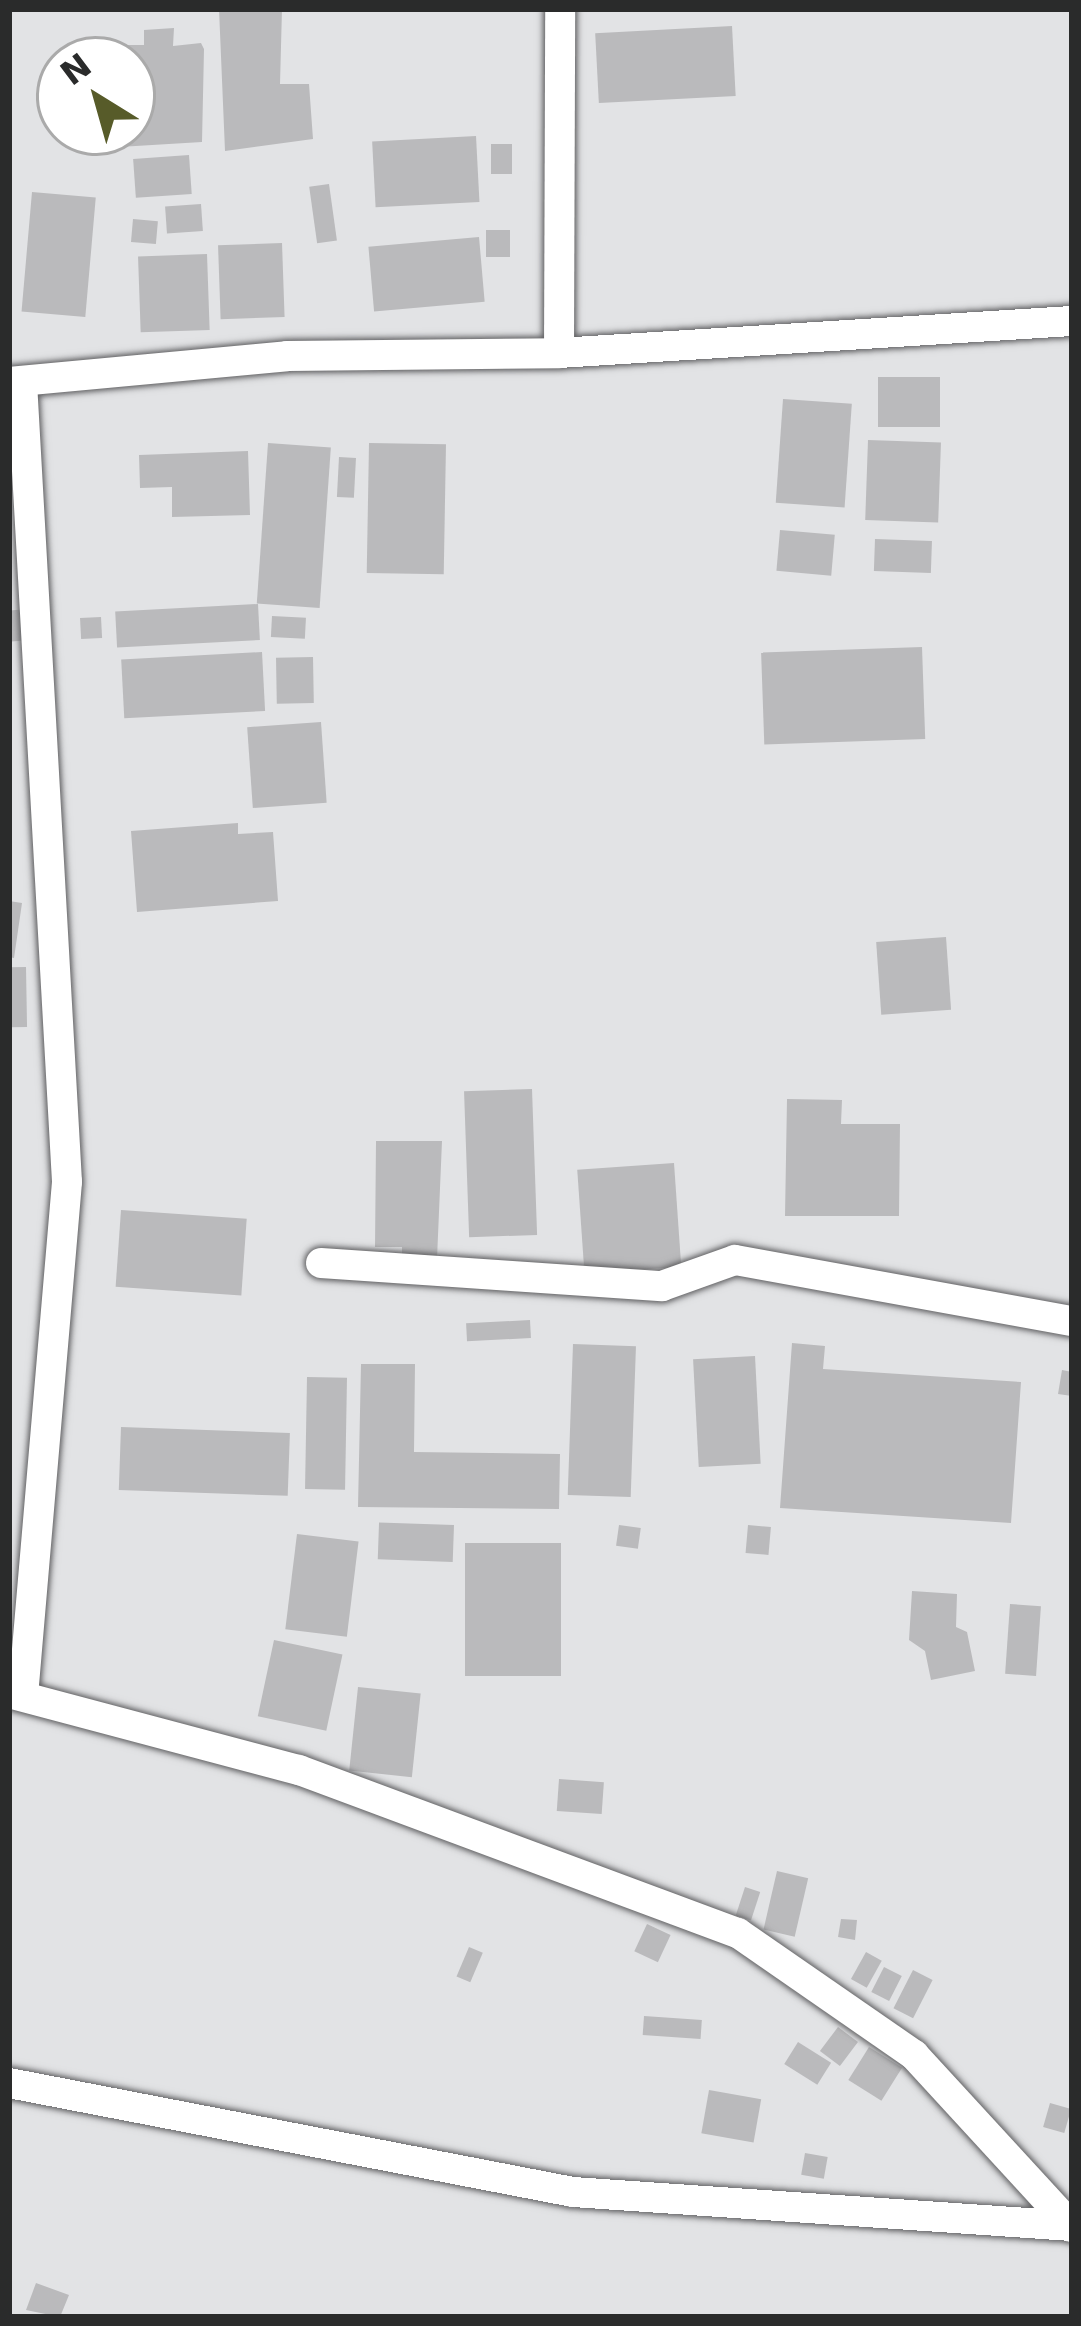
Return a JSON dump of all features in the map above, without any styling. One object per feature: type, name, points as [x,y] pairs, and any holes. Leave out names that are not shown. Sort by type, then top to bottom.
[{"type":"street","points":[[559,353],[560,9]]},
{"type":"street","points":[[1071,2226],[914,2055],[738,1933],[299,1769],[16,1694],[68,1182],[15,382],[287,356],[559,353],[1072,321]]},
{"type":"street","points":[[321,1262],[662,1286],[735,1260],[1072,1321]]},
{"type":"street","points":[[9,2083],[573,2192],[1071,2226]]},
{"type":"building","points":[[219,9],[282,9],[280,84],[309,84],[313,139],[225,151]]},
{"type":"building","points":[[732,26],[736,96],[599,103],[595,33]]},
{"type":"building","points":[[174,28],[173,46],[201,43],[202,142],[156,145],[156,36],[144,36],[144,30]]},
{"type":"building","points":[[476,136],[479,202],[376,207],[372,141]]},
{"type":"building","points":[[491,144],[512,144],[512,174],[491,174]]},
{"type":"building","points":[[189,155],[192,194],[136,198],[133,159]]},
{"type":"building","points":[[329,184],[337,240],[317,243],[309,187]]},
{"type":"building","points":[[32,192],[96,198],[85,317],[22,312]]},
{"type":"building","points":[[201,204],[203,231],[167,233],[165,207]]},
{"type":"building","points":[[133,219],[158,221],[156,244],[131,242]]},
{"type":"building","points":[[486,230],[510,230],[510,257],[486,257]]},
{"type":"building","points":[[479,237],[485,302],[374,311],[368,247]]},
{"type":"building","points":[[282,243],[285,317],[221,319],[218,245]]},
{"type":"building","points":[[207,254],[210,330],[141,332],[138,256]]},
{"type":"building","points":[[878,377],[940,377],[940,427],[878,427]]},
{"type":"building","points":[[783,399],[852,404],[845,508],[776,503]]},
{"type":"building","points":[[868,440],[941,443],[938,522],[865,520]]},
{"type":"building","points":[[268,443],[331,447],[320,608],[257,604]]},
{"type":"building","points":[[369,443],[446,444],[444,574],[367,573]]},
{"type":"building","points":[[248,451],[250,515],[172,517],[172,487],[140,488],[139,455]]},
{"type":"building","points":[[339,457],[356,458],[354,498],[337,497]]},
{"type":"building","points":[[780,530],[835,535],[831,576],[776,571]]},
{"type":"building","points":[[875,539],[932,541],[931,573],[874,571]]},
{"type":"building","points":[[258,604],[260,640],[117,647],[115,611]]},
{"type":"building","points":[[30,609],[32,640],[11,641],[9,610]]},
{"type":"building","points":[[272,616],[306,618],[305,639],[271,637]]},
{"type":"building","points":[[101,617],[102,638],[81,639],[80,618]]},
{"type":"building","points":[[922,647],[925,739],[764,745],[761,653]]},
{"type":"building","points":[[262,652],[265,711],[124,718],[121,659]]},
{"type":"building","points":[[313,657],[314,703],[277,704],[276,658]]},
{"type":"building","points":[[321,722],[327,803],[253,808],[247,727]]},
{"type":"building","points":[[238,823],[238,834],[273,832],[278,901],[137,912],[131,831]]},
{"type":"building","points":[[9,901],[22,903],[14,958],[9,957]]},
{"type":"building","points":[[946,937],[951,1010],[881,1015],[876,942]]},
{"type":"building","points":[[9,967],[26,967],[27,1027],[10,1027]]},
{"type":"building","points":[[532,1089],[537,1235],[469,1237],[464,1091]]},
{"type":"building","points":[[787,1099],[842,1100],[841,1124],[900,1124],[899,1216],[785,1216]]},
{"type":"building","points":[[376,1141],[442,1141],[437,1259],[402,1258],[402,1247],[375,1247]]},
{"type":"building","points":[[674,1163],[681,1267],[584,1274],[577,1170]]},
{"type":"building","points":[[121,1210],[247,1219],[241,1296],[116,1287]]},
{"type":"building","points":[[530,1320],[531,1338],[467,1341],[466,1323]]},
{"type":"building","points":[[792,1343],[825,1346],[823,1369],[1021,1382],[1011,1523],[780,1508]]},
{"type":"building","points":[[573,1344],[636,1346],[631,1497],[568,1495]]},
{"type":"building","points":[[755,1356],[761,1464],[699,1467],[693,1359]]},
{"type":"building","points":[[361,1364],[415,1364],[414,1452],[560,1454],[559,1509],[358,1507]]},
{"type":"building","points":[[1062,1370],[1072,1372],[1072,1396],[1058,1394]]},
{"type":"building","points":[[307,1377],[347,1378],[345,1490],[305,1489]]},
{"type":"building","points":[[121,1427],[290,1433],[288,1496],[119,1490]]},
{"type":"building","points":[[379,1522],[454,1525],[453,1562],[378,1559]]},
{"type":"building","points":[[619,1525],[641,1528],[638,1549],[616,1546]]},
{"type":"building","points":[[748,1525],[771,1527],[768,1555],[746,1553]]},
{"type":"building","points":[[297,1534],[359,1542],[347,1637],[285,1629]]},
{"type":"building","points":[[465,1543],[561,1543],[561,1676],[465,1676]]},
{"type":"building","points":[[912,1591],[957,1594],[956,1627],[967,1632],[975,1671],[931,1680],[925,1651],[909,1640]]},
{"type":"building","points":[[1010,1604],[1041,1606],[1036,1676],[1005,1674]]},
{"type":"building","points":[[274,1640],[342,1655],[326,1731],[258,1716]]},
{"type":"building","points":[[358,1687],[421,1694],[412,1777],[349,1771]]},
{"type":"building","points":[[559,1779],[604,1782],[602,1814],[557,1811]]},
{"type":"building","points":[[777,1871],[808,1878],[795,1937],[764,1929]]},
{"type":"building","points":[[745,1887],[760,1892],[751,1920],[736,1916]]},
{"type":"building","points":[[841,1919],[857,1920],[855,1940],[838,1937]]},
{"type":"building","points":[[647,1924],[671,1935],[658,1962],[634,1951]]},
{"type":"building","points":[[469,1947],[483,1953],[470,1982],[456,1976]]},
{"type":"building","points":[[866,1952],[882,1961],[867,1988],[851,1979]]},
{"type":"building","points":[[884,1967],[902,1976],[889,2001],[871,1992]]},
{"type":"building","points":[[913,1970],[933,1980],[913,2018],[893,2008]]},
{"type":"building","points":[[644,2016],[702,2020],[701,2039],[643,2035]]},
{"type":"building","points":[[838,2027],[858,2042],[840,2066],[820,2051]]},
{"type":"building","points":[[798,2042],[831,2063],[817,2085],[784,2064]]},
{"type":"building","points":[[869,2047],[902,2068],[881,2101],[848,2080]]},
{"type":"building","points":[[709,2090],[761,2099],[754,2143],[701,2133]]},
{"type":"building","points":[[1050,2103],[1071,2109],[1064,2133],[1043,2127]]},
{"type":"building","points":[[805,2153],[828,2157],[824,2179],[801,2175]]},
{"type":"building","points":[[36,2283],[69,2295],[60,2317],[26,2310]]}]
